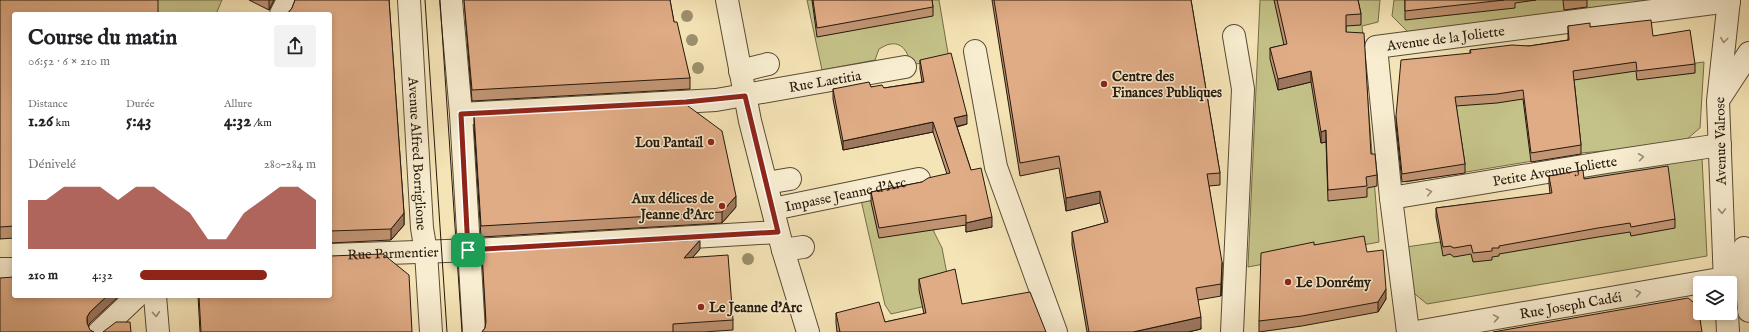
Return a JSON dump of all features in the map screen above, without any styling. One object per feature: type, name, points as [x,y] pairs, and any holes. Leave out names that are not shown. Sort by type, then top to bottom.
[{"type":"street","points":[[282,12],[288,0]]},
{"type":"street","name":"Avenue Alfred Borriglione","points":[[408,0],[422,228],[426,252],[431,332]]},
{"type":"street","points":[[452,0],[461,114],[462,251],[474,332]]},
{"type":"street","points":[[727,0],[745,96],[766,183],[773,209],[788,243],[808,332]]},
{"type":"street","name":"Avenue Valrose","points":[[1725,276],[1718,101],[1729,0]]},
{"type":"street","name":"Avenue de la Joliette","points":[[1408,332],[1391,198],[1376,47],[1729,0]]},
{"type":"street","points":[[1232,332],[1243,89],[1234,36]]},
{"type":"street","points":[[975,51],[996,167],[1056,332]]},
{"type":"street","points":[[1718,101],[1749,53]]},
{"type":"street","points":[[740,71],[768,64]]},
{"type":"street","name":"Rue Laetitia","points":[[461,114],[686,102],[745,96],[905,67]]},
{"type":"street","name":"Petite Avenue Joliette","points":[[1391,198],[1607,162],[1720,146]]},
{"type":"street","points":[[766,183],[790,178]]},
{"type":"street","name":"Impasse Jeanne d'Arc","points":[[773,209],[919,180]]},
{"type":"street","name":"Rue Parmentier","points":[[332,256],[426,252],[788,243]]},
{"type":"street","points":[[1744,248],[1749,311]]},
{"type":"street","points":[[0,269],[12,269]]},
{"type":"street","name":"Rue Joseph Cadéi","points":[[1416,332],[1693,285]]},
{"type":"street","points":[[99,332],[135,298]]},
{"type":"street","points":[[155,298],[158,332]]},
{"type":"street","points":[[1727,320],[1728,332]]},
{"type":"shaded area","points":[[155,0],[222,0],[217,12],[155,12]]},
{"type":"shaded area","points":[[807,0],[939,0],[949,59],[909,65],[905,50],[899,45],[891,44],[879,49],[875,60],[822,70]]},
{"type":"shaded area","points":[[1260,0],[1380,0],[1378,22],[1362,26],[1379,242],[1248,267]]},
{"type":"shaded area","points":[[1394,0],[1685,0],[1408,32],[1392,16]]},
{"type":"shaded area","points":[[1704,62],[1700,128],[1681,144],[1581,153],[1406,182],[1397,127],[1404,107],[1580,74],[1641,70]]},
{"type":"shaded area","points":[[1702,158],[1707,256],[1427,304],[1410,290],[1406,247],[1495,234],[1522,246],[1562,180]]},
{"type":"shaded area","points":[[925,188],[934,232],[942,248],[952,300],[891,314],[885,305],[861,200]]},
{"type":"building","points":[[0,0],[158,0],[158,12],[12,12],[12,226],[0,227]]},
{"type":"building","points":[[295,0],[389,0],[404,213],[391,229],[332,231],[332,12],[289,12]]},
{"type":"building","points":[[464,0],[670,0],[674,22],[677,22],[690,78],[472,90]]},
{"type":"building","points":[[813,0],[932,0],[933,7],[817,28]]},
{"type":"building","name":"Centre des Finances Publiques","points":[[994,0],[1191,0],[1220,173],[1207,174],[1222,262],[1221,284],[1196,288],[1201,317],[1133,332],[1089,332],[1072,232],[1108,222],[1100,191],[1066,198],[1059,156],[1020,163]]},
{"type":"building","points":[[1277,0],[1358,0],[1361,14],[1346,15],[1346,32],[1364,33],[1371,154],[1375,154],[1377,175],[1366,177],[1367,186],[1328,190],[1326,130],[1321,132],[1311,71],[1278,79],[1270,48],[1287,44]]},
{"type":"building","points":[[1405,0],[1504,0],[1405,11]]},
{"type":"building","points":[[1651,20],[1653,36],[1690,30],[1695,64],[1637,71],[1636,62],[1573,71],[1581,145],[1531,153],[1523,90],[1497,94],[1455,97],[1465,164],[1402,174],[1396,116],[1401,60],[1471,53],[1470,50],[1512,45],[1529,46],[1569,40],[1568,26],[1590,23],[1590,27]]},
{"type":"building","points":[[951,53],[967,115],[954,118],[971,170],[981,168],[992,217],[966,223],[966,215],[879,228],[871,192],[922,182],[928,178],[950,173],[933,122],[843,141],[833,89],[869,82],[871,87],[882,85],[884,88],[924,82],[920,60]]},
{"type":"building","points":[[684,103],[722,131],[736,196],[722,212],[481,226],[474,115]]},
{"type":"building","points":[[1668,166],[1675,219],[1631,227],[1630,223],[1598,228],[1499,246],[1499,248],[1492,248],[1492,251],[1473,253],[1471,245],[1454,248],[1450,246],[1443,247],[1436,208],[1552,193],[1549,176],[1583,170],[1584,179]]},
{"type":"building","points":[[1364,236],[1367,252],[1383,250],[1386,289],[1378,302],[1302,316],[1259,321],[1261,253],[1314,242],[1314,245]]},
{"type":"building","points":[[700,240],[684,258],[728,255],[733,320],[673,324],[673,332],[482,332],[485,328],[486,322],[482,252]]},
{"type":"building","points":[[383,254],[409,275],[412,332],[201,332],[199,298],[332,298],[332,256]]},
{"type":"building","points":[[955,269],[962,304],[1030,292],[1046,332],[840,332],[836,313],[879,302],[885,322],[926,313],[919,279]]},
{"type":"building","points":[[12,277],[12,298],[105,298],[90,312],[87,317],[87,323],[90,330],[94,332],[0,332],[0,278]]},
{"type":"building","points":[[1688,298],[1693,302],[1693,320],[1700,320],[1702,332],[1493,332]]},
{"type":"building","points":[[116,322],[130,322],[131,332],[103,332]]},
{"type":"tram line","points":[[425,0],[447,332]]},
{"type":"tram line","points":[[440,0],[462,332]]},
{"type":"place","name":"Centre des Finances Publiques","points":[[1104,84]]},
{"type":"place","name":"Lou Pantaïl","points":[[711,142]]},
{"type":"place","name":"Aux délices de Jeanne d'Arc","points":[[722,206]]},
{"type":"place","name":"Le Donrémy","points":[[1288,282]]},
{"type":"place","name":"Le Jeanne d'Arc","points":[[701,307]]},
{"type":"route","points":[[745,96],[778,232],[468,250],[461,114],[686,102],[745,96]]}]
